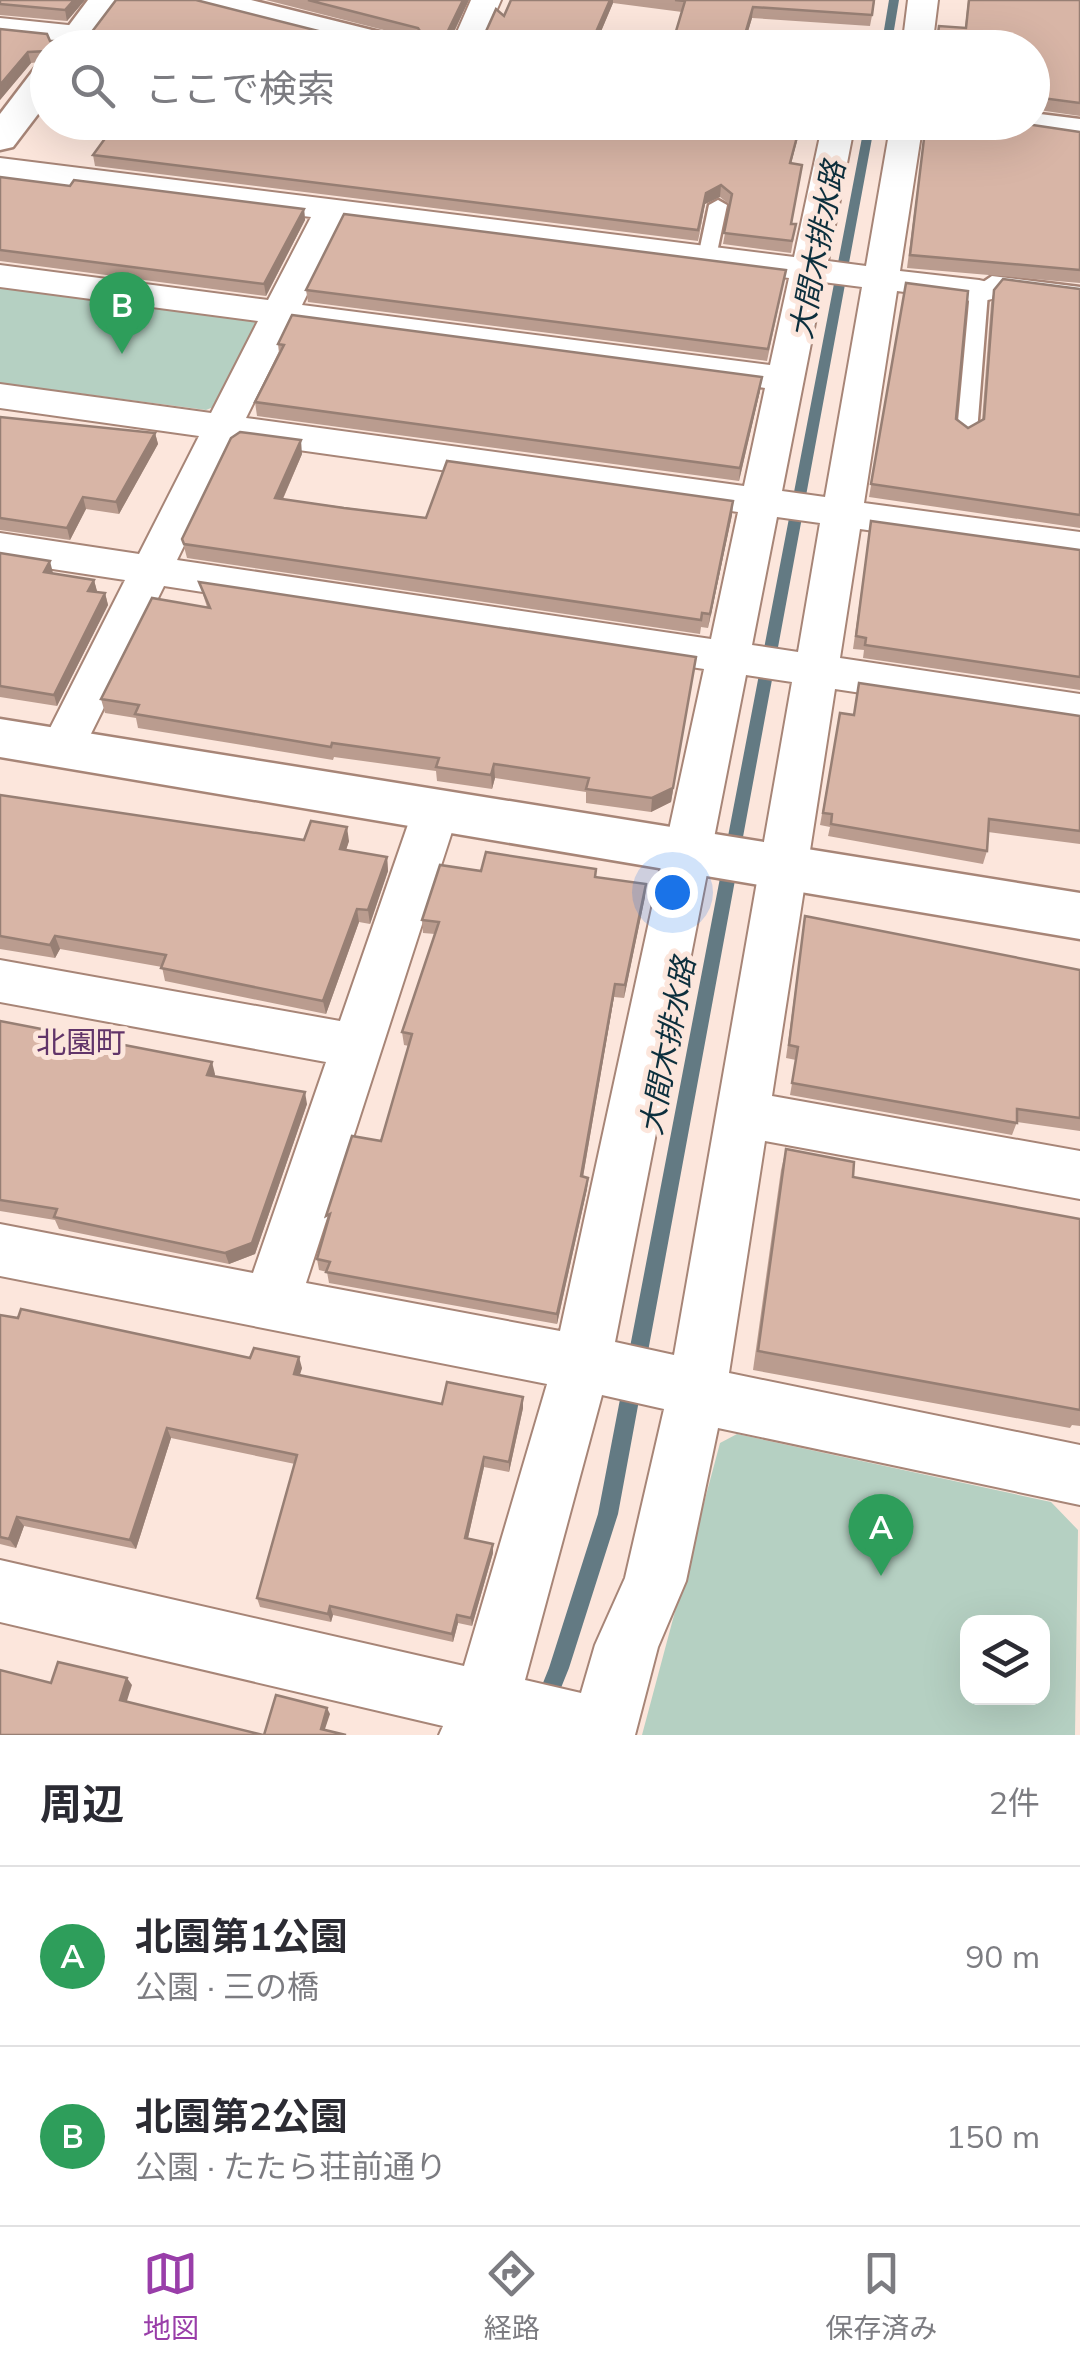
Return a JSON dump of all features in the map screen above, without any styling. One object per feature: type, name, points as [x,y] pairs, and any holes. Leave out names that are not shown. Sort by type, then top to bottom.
[{"type":"street","points":[[82,30],[105,0]]},
{"type":"street","points":[[209,0],[327,30]]},
{"type":"street","points":[[473,30],[486,0]]},
{"type":"street","points":[[919,30],[923,0]]},
{"type":"street","points":[[0,27],[30,33]]},
{"type":"street","points":[[0,138],[30,99]]},
{"type":"street","points":[[1050,126],[1080,130]]},
{"type":"street","points":[[489,1718],[595,1365],[691,851],[835,140]]},
{"type":"street","points":[[0,1592],[489,1718],[593,1732],[655,1581],[684,1389],[743,1114],[903,140]]},
{"type":"street","points":[[0,168],[979,291]]},
{"type":"street","points":[[62,748],[332,209]]},
{"type":"street","points":[[0,276],[787,379]]},
{"type":"street","points":[[0,396],[1080,546]]},
{"type":"street","points":[[0,547],[1080,710]]},
{"type":"street","points":[[0,738],[1080,916]]},
{"type":"street","points":[[272,1303],[354,1045],[436,810]]},
{"type":"street","points":[[0,981],[354,1045]]},
{"type":"street","points":[[743,1114],[1080,1174]]},
{"type":"street","points":[[0,1250],[595,1365],[684,1389],[1080,1475]]},
{"type":"lane","points":[[707,256],[718,205]]},
{"type":"lane","points":[[967,432],[979,291],[992,282],[1080,293]]},
{"type":"green space","points":[[0,286],[251,317],[261,324],[216,406],[206,410],[0,383]]},
{"type":"green space","points":[[737,1434],[1051,1502],[1078,1530],[1075,1735],[642,1735],[720,1443]]},
{"type":"building","points":[[0,0],[74,0],[65,10],[0,4]]},
{"type":"building","points":[[116,0],[196,0],[315,30],[93,30]]},
{"type":"building","points":[[308,0],[463,0],[448,30],[419,30]]},
{"type":"building","points":[[511,0],[610,0],[597,30],[487,30],[496,9],[504,16]]},
{"type":"building","points":[[675,0],[874,0],[872,15],[753,7],[746,30],[676,30],[685,1]]},
{"type":"building","points":[[969,0],[1080,0],[1080,103],[1050,99],[1050,30],[938,30],[939,26],[966,28]]},
{"type":"building","points":[[0,29],[30,32],[30,52],[0,85]]},
{"type":"building","points":[[1050,128],[1080,132],[1080,270],[910,255],[924,140],[1050,140]]},
{"type":"building","points":[[104,140],[796,140],[790,163],[802,165],[791,224],[796,224],[792,241],[724,233],[732,194],[721,185],[706,193],[698,230],[93,155]]},
{"type":"building","points":[[0,177],[70,186],[74,180],[304,209],[264,284],[0,250]]},
{"type":"building","points":[[344,214],[786,270],[768,349],[306,290]]},
{"type":"building","points":[[1003,279],[1080,289],[1080,515],[871,484],[906,283],[968,291],[956,419],[968,428],[984,419],[994,290]]},
{"type":"building","points":[[292,315],[762,377],[740,468],[255,402],[284,345],[278,344]]},
{"type":"building","points":[[0,417],[155,433],[116,502],[83,497],[67,528],[0,518]]},
{"type":"building","points":[[240,432],[301,440],[275,498],[344,508],[426,518],[447,461],[733,501],[710,614],[702,613],[701,620],[184,544],[182,539],[231,438]]},
{"type":"building","points":[[871,521],[1080,550],[1080,677],[865,645],[866,638],[856,636]]},
{"type":"building","points":[[0,553],[50,561],[44,572],[94,580],[88,591],[105,593],[54,695],[0,686]]},
{"type":"building","points":[[199,582],[696,657],[673,788],[652,798],[586,789],[589,778],[494,764],[491,775],[436,767],[439,758],[332,743],[331,747],[135,714],[139,705],[101,699],[152,598],[210,608]]},
{"type":"building","points":[[859,683],[1080,716],[1080,831],[989,819],[987,851],[831,824],[832,814],[823,813],[840,713],[854,715]]},
{"type":"building","points":[[0,795],[304,840],[311,821],[347,827],[340,849],[387,857],[368,910],[357,909],[323,1001],[161,968],[166,955],[55,936],[50,945],[0,936]]},
{"type":"building","points":[[486,852],[596,869],[595,877],[646,884],[625,985],[615,984],[581,1176],[588,1178],[557,1314],[326,1272],[330,1262],[317,1259],[330,1214],[326,1216],[352,1136],[381,1141],[412,1034],[402,1032],[439,922],[422,920],[440,865],[481,871]]},
{"type":"building","points":[[805,916],[1080,970],[1080,1118],[1017,1109],[1017,1123],[792,1083],[798,1047],[789,1045]]},
{"type":"building","points":[[0,1021],[212,1062],[207,1075],[305,1092],[252,1243],[225,1253],[54,1217],[57,1209],[0,1200]]},
{"type":"building","points":[[786,1149],[854,1162],[853,1177],[1080,1219],[1080,1410],[758,1351]]},
{"type":"building","points":[[21,1309],[250,1358],[254,1348],[299,1357],[294,1374],[442,1404],[447,1382],[523,1397],[509,1462],[484,1457],[465,1538],[493,1544],[471,1618],[457,1615],[452,1634],[330,1606],[328,1614],[257,1598],[297,1455],[167,1428],[130,1540],[17,1517],[9,1539],[0,1537],[0,1315],[18,1318]]},
{"type":"building","points":[[58,1662],[127,1678],[120,1700],[263,1735],[0,1735],[0,1670],[51,1683]]},
{"type":"building","points":[[276,1695],[327,1708],[321,1729],[346,1735],[264,1735]]},
{"type":"waterway","name":"大間木排水路","points":[[889,30],[894,0]]},
{"type":"waterway","name":"大間木排水路","points":[[532,1735],[559,1668],[608,1514],[867,140]]},
{"type":"place","name":"北園第2公園","points":[[122,354]]},
{"type":"place","name":"北園第1公園","points":[[881,1576]]},
{"type":"district","name":"北園町","points":[[81,1043]]}]
